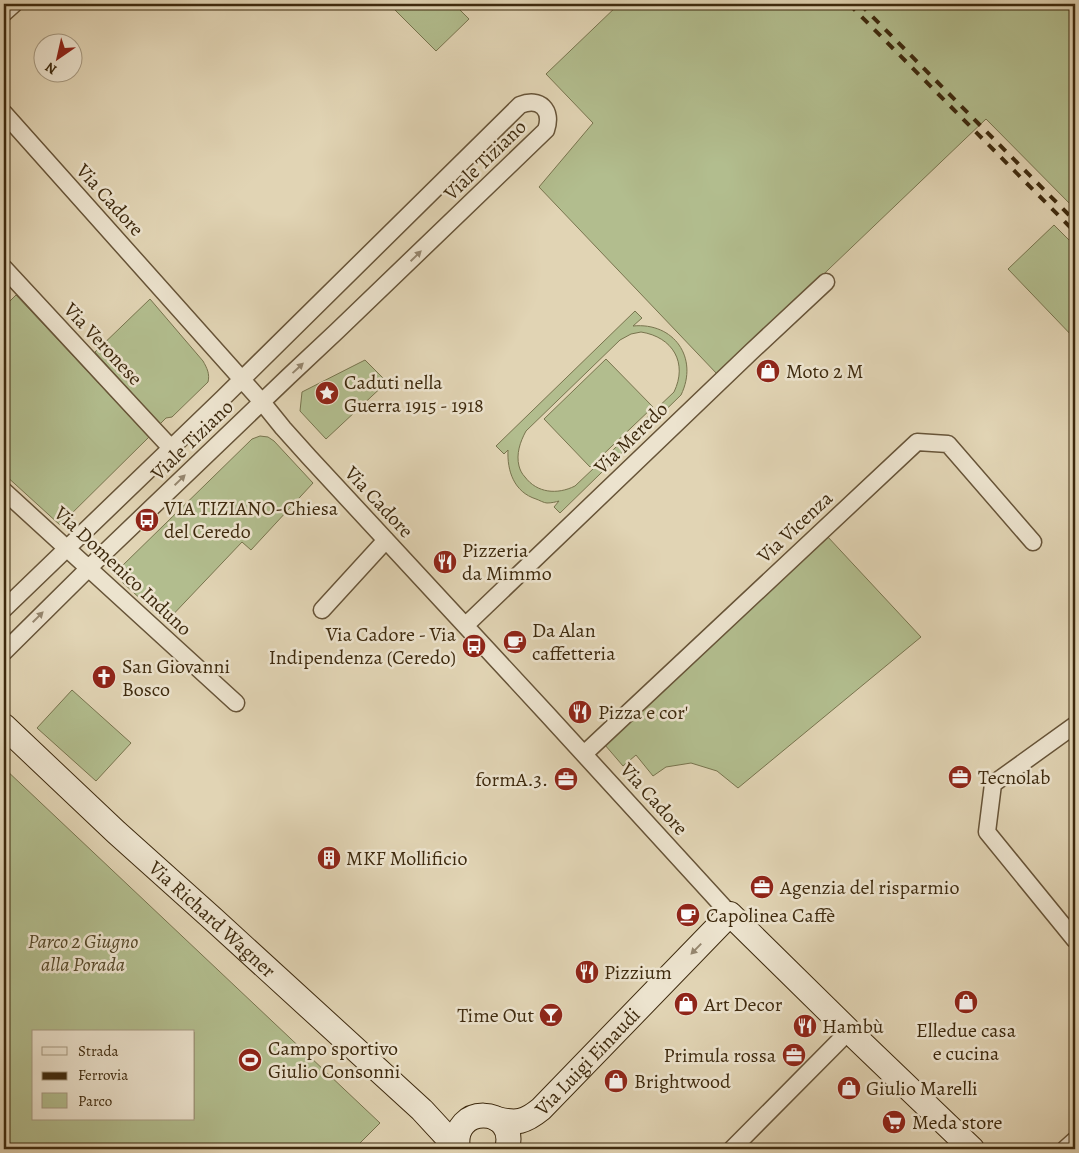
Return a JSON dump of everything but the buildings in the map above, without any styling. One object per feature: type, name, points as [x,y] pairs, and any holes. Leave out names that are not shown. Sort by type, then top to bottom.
[{"type":"street","points":[[4,13],[14,4]]},
{"type":"street","name":"Viale Tiziano","points":[[4,609],[242,380],[520,105],[531,102],[537,103],[546,109],[549,123],[546,130],[338,331],[88,568],[4,652]]},
{"type":"street","name":"Via Cadore","points":[[4,113],[262,402],[282,428],[466,625],[730,914]]},
{"type":"street","name":"Via Veronese","points":[[4,268],[171,448]]},
{"type":"street","name":"Via Meredo","points":[[466,625],[826,282]]},
{"type":"street","name":"Via Vicenza","points":[[584,754],[916,442],[948,444],[1033,542]]},
{"type":"street","name":"Via Domenico Induno","points":[[4,491],[236,703]]},
{"type":"street","points":[[322,610],[386,540]]},
{"type":"street","points":[[1075,725],[994,784],[987,832],[1075,940]]},
{"type":"street","name":"Via Richard Wagner","points":[[4,726],[116,832],[422,1110],[458,1149]]},
{"type":"street","points":[[730,914],[972,1149]]},
{"type":"street","name":"Via Luigi Einaudi","points":[[486,1118],[513,1122],[531,1117],[730,914]]},
{"type":"street","points":[[732,1149],[849,1031]]},
{"type":"street","name":"Via Richard Wagner","points":[[422,1110],[446,1118],[486,1118]]},
{"type":"street","points":[[458,1149],[457,1140],[460,1130],[467,1121],[486,1118],[504,1126],[508,1131],[509,1142],[507,1149]]},
{"type":"street","points":[[1065,1149],[1075,1140]]},
{"type":"green space","points":[[389,4],[454,4],[469,19],[436,51]]},
{"type":"green space","points":[[619,4],[1075,4],[1075,209],[986,119],[718,375],[539,187],[593,123],[546,74]]},
{"type":"green space","points":[[1054,225],[1075,246],[1075,339],[1008,269]]},
{"type":"green space","points":[[16,295],[149,437],[60,525],[4,474],[4,307]]},
{"type":"green space","points":[[150,299],[203,361],[209,376],[208,382],[172,417],[166,418],[160,424],[95,352]]},
{"type":"green space","points":[[635,311],[642,318],[633,326],[648,326],[671,336],[685,356],[687,368],[686,381],[681,395],[560,513],[554,507],[559,501],[544,503],[528,496],[517,486],[509,466],[508,450],[504,454],[496,446]],"holes":[[[641,332],[662,339],[675,353],[679,371],[674,392],[575,486],[561,491],[548,491],[530,482],[521,472],[518,462],[519,448],[526,431],[620,340],[631,334]]]},
{"type":"green space","points":[[606,359],[653,407],[590,467],[544,419]]},
{"type":"green space","points":[[365,360],[387,382],[326,439],[300,411],[302,392]]},
{"type":"green space","points":[[260,436],[268,437],[274,441],[313,483],[251,550],[242,542],[166,622],[122,582],[122,566],[252,439]]},
{"type":"green space","points":[[827,536],[921,637],[738,788],[717,771],[691,763],[666,767],[653,776],[636,755],[623,766],[605,745]]},
{"type":"green space","points":[[72,690],[131,743],[96,781],[37,728]]},
{"type":"green space","name":"Parco 2 Giugno alla Porada","points":[[4,768],[380,1123],[354,1149],[4,1149]]},
{"type":"railway","points":[[849,4],[1075,232]]},
{"type":"railway","points":[[860,4],[1075,221]]},
{"type":"place","name":"Moto 2 M","points":[[768,371]]},
{"type":"place","name":"Caduti nella Guerra 1915 - 1918","points":[[327,393]]},
{"type":"place","name":"VIA TIZIANO-Chiesa del Ceredo","points":[[147,520]]},
{"type":"place","name":"Pizzeria da Mimmo","points":[[445,562]]},
{"type":"place","name":"Da Alan caffetteria","points":[[515,642]]},
{"type":"place","name":"Via Cadore - Via Indipendenza (Ceredo)","points":[[474,646]]},
{"type":"place","name":"San Giovanni Bosco","points":[[104,677]]},
{"type":"place","name":"Pizza e cor'","points":[[580,712]]},
{"type":"place","name":"Tecnolab","points":[[960,777]]},
{"type":"place","name":"formA.3.","points":[[566,779]]},
{"type":"place","name":"MKF Mollificio","points":[[329,858]]},
{"type":"place","name":"Agenzia del risparmio","points":[[762,887]]},
{"type":"place","name":"Capolinea Caffè","points":[[688,915]]},
{"type":"place","name":"Pizzium","points":[[587,972]]},
{"type":"place","name":"Elledue casa e cucina","points":[[966,1002]]},
{"type":"place","name":"Art Decor","points":[[686,1004]]},
{"type":"place","name":"Time Out","points":[[551,1015]]},
{"type":"place","name":"Hambù","points":[[805,1026]]},
{"type":"place","name":"Primula rossa","points":[[794,1055]]},
{"type":"place","name":"Campo sportivo Giulio Consonni","points":[[250,1060]]},
{"type":"place","name":"Brightwood","points":[[616,1081]]},
{"type":"place","name":"Giulio Marelli","points":[[849,1088]]},
{"type":"place","name":"Meda store","points":[[894,1122]]}]
